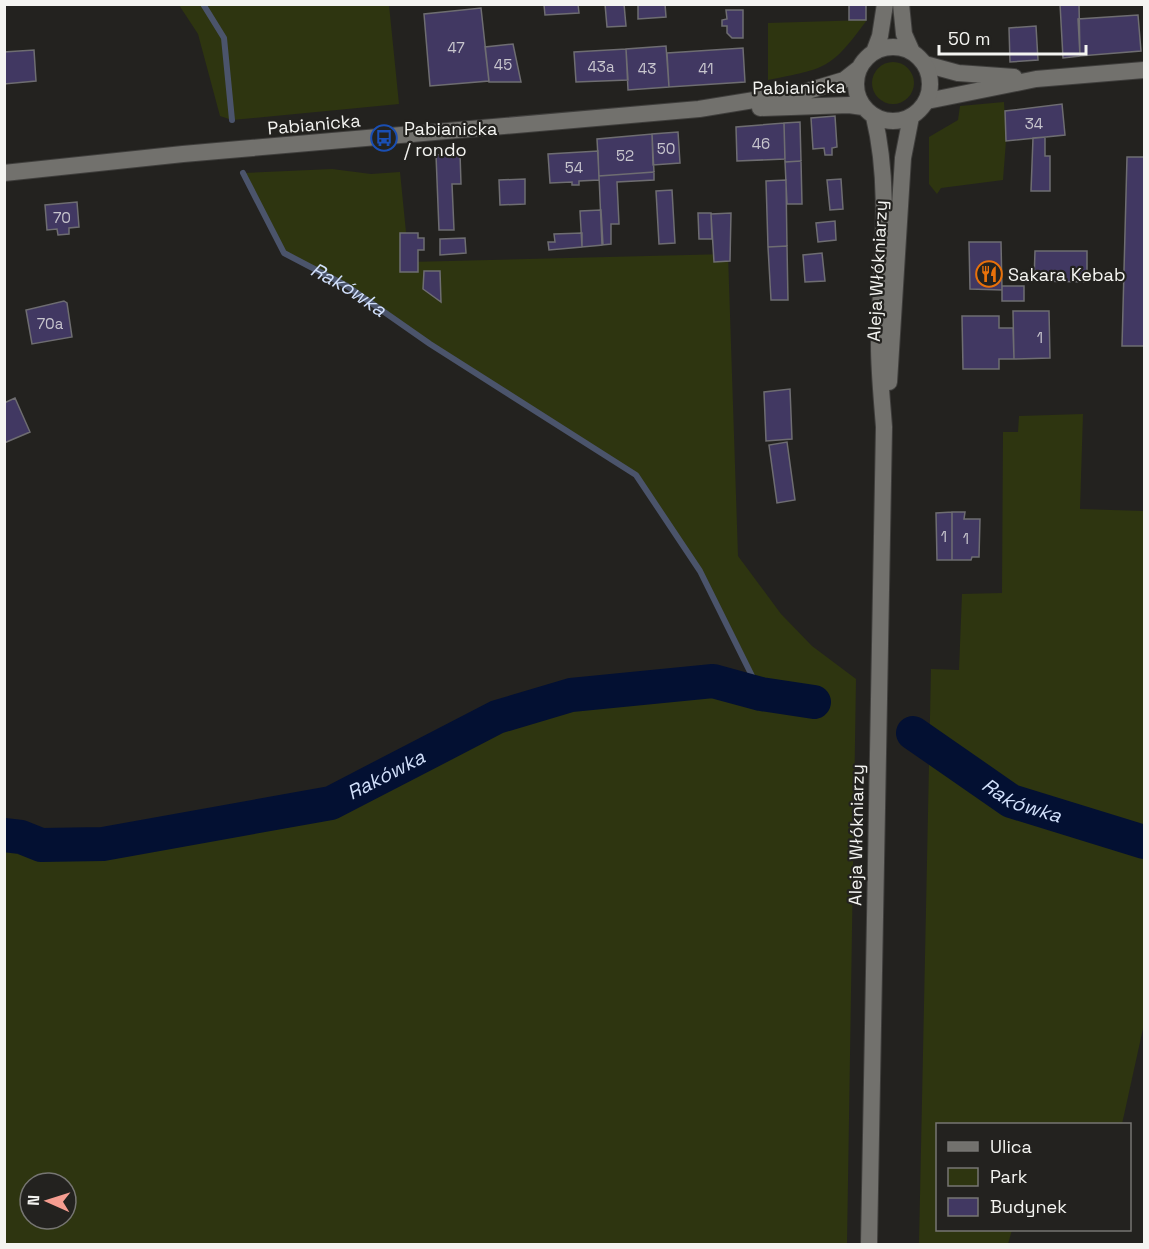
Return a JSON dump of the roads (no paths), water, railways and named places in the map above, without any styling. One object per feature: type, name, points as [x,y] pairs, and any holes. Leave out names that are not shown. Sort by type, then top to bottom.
[{"type":"main road","points":[[885,4],[880,36],[874,52],[858,69],[855,81],[857,95],[868,112],[887,122],[901,121],[911,117],[927,101],[1036,79],[1144,70]]},
{"type":"main road","points":[[901,4],[904,34],[912,52],[925,64],[958,73],[1036,79]]},
{"type":"main road","points":[[874,52],[897,47],[912,52]]},
{"type":"main road","points":[[925,64],[930,79],[927,101]]},
{"type":"main road","name":"Pabianicka","points":[[699,109],[804,92],[844,80],[858,69]]},
{"type":"main road","name":"Pabianicka","points":[[4,173],[183,154],[699,109],[849,105],[868,112]]},
{"type":"main road","name":"Aleja Włókniarzy","points":[[868,112],[880,147],[883,201],[879,348],[884,427],[869,1245]]},
{"type":"main road","name":"Aleja Włókniarzy","points":[[884,427],[892,349],[903,158],[911,117]]},
{"type":"waterway","points":[[203,4],[224,38],[232,120]]},
{"type":"waterway","name":"Rakówka","points":[[243,173],[284,253],[347,286],[430,344],[636,475],[700,571],[761,694]]},
{"type":"waterway","name":"Rakówka","points":[[4,835],[21,837],[41,845],[103,844],[331,803],[497,717],[571,695],[713,681],[761,694],[814,702]]},
{"type":"waterway","name":"Rakówka","points":[[913,733],[1011,801],[1144,842]]},
{"type":"place","name":"Pabianicka / rondo","points":[[384,138]]},
{"type":"place","name":"Sakara Kebab","points":[[989,274]]}]
